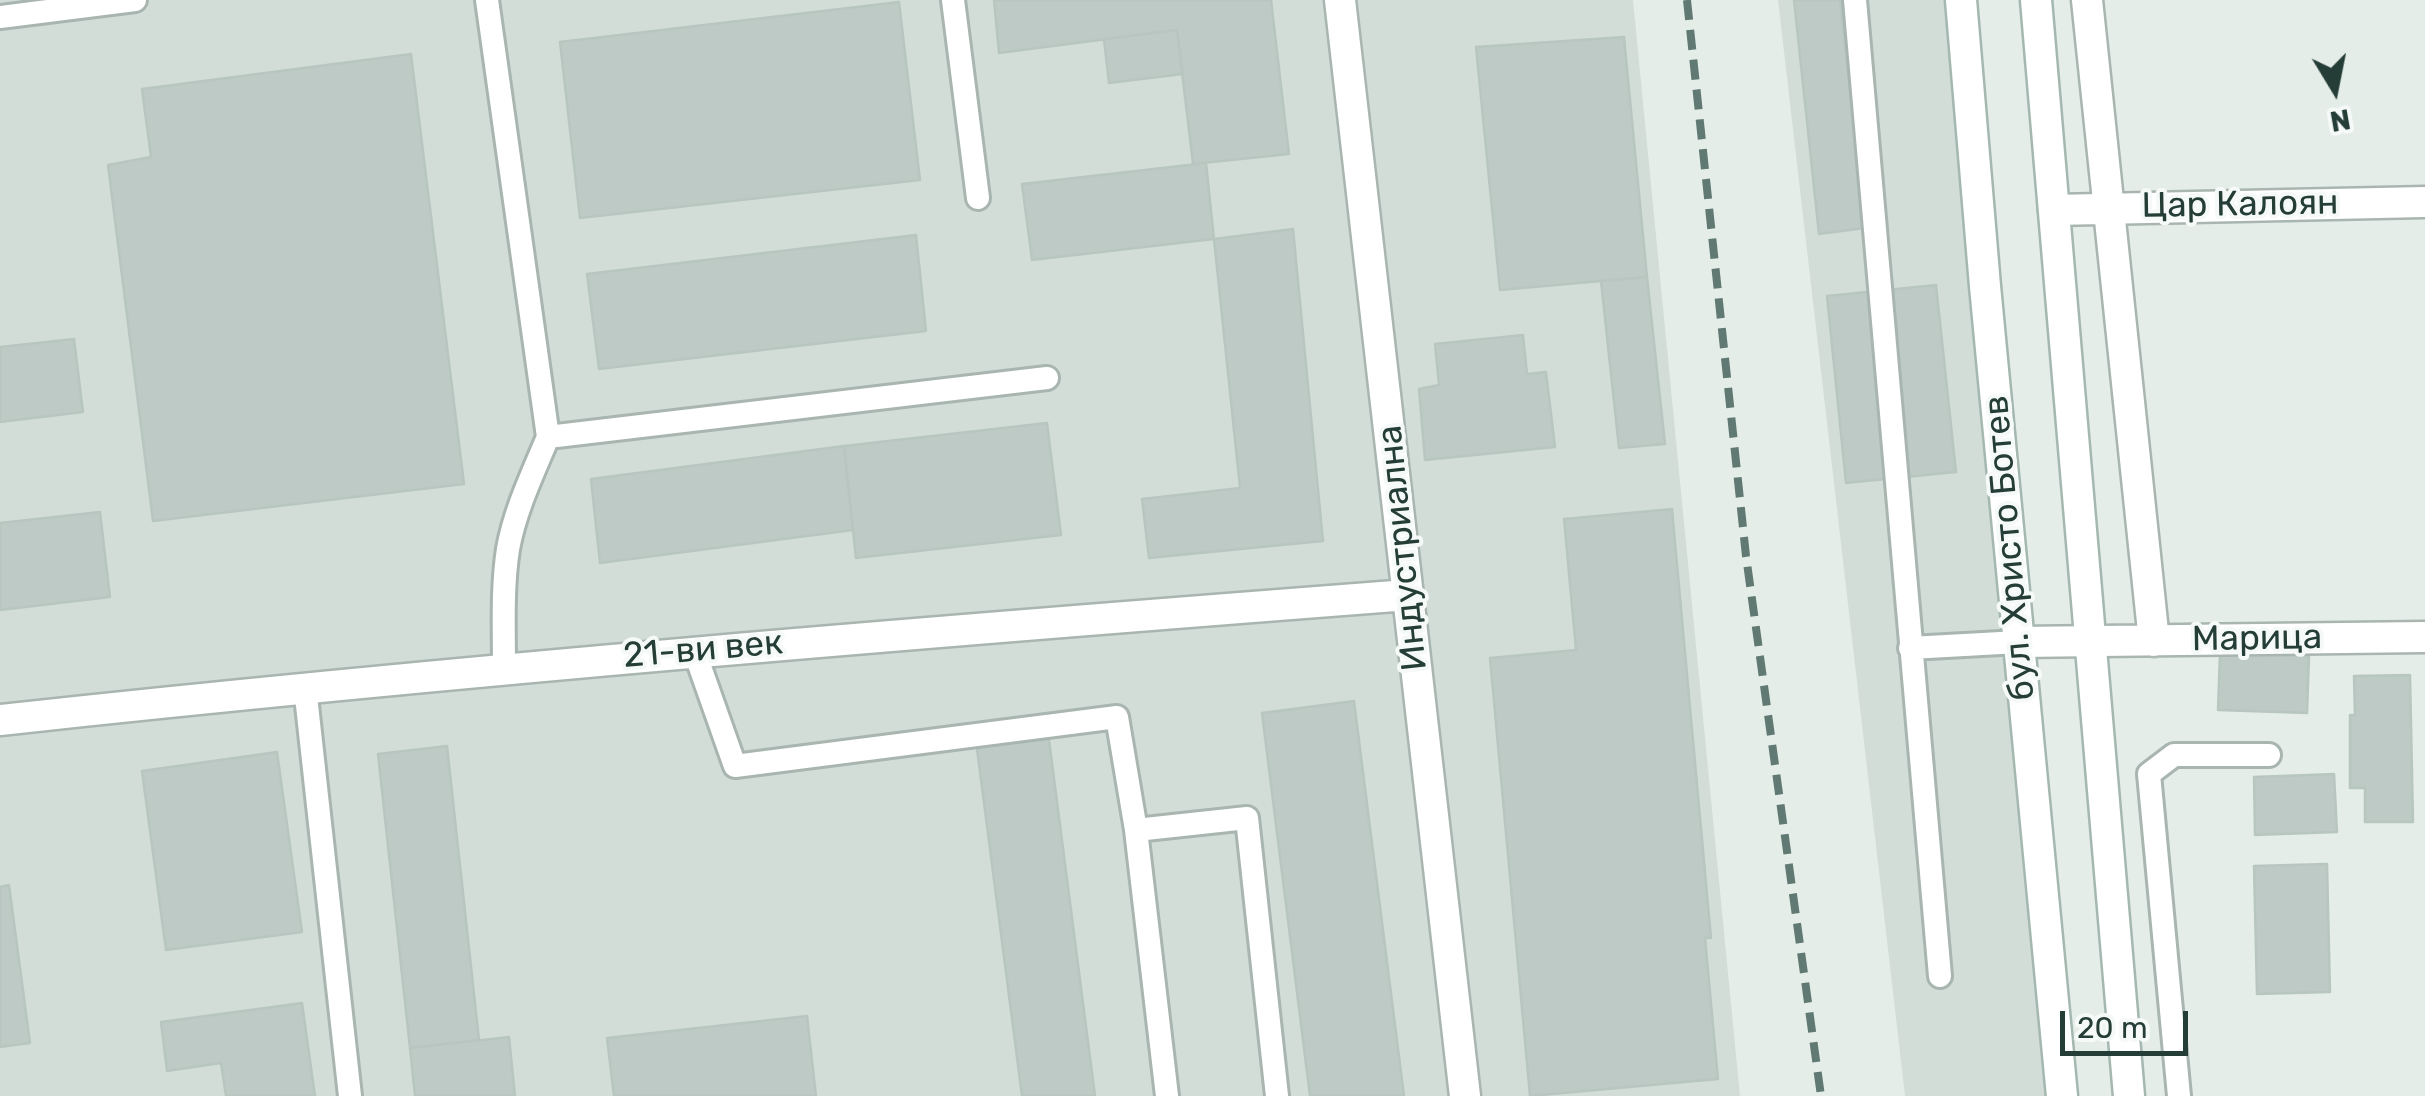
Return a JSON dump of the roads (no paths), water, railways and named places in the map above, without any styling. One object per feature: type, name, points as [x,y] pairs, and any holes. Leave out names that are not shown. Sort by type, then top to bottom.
[{"type":"street","name":"Индустриална","points":[[1340,0],[1465,1096]]},
{"type":"street","name":"бул. Христо Ботев","points":[[1961,0],[2062,1096]]},
{"type":"street","name":"бул. Христо Ботев","points":[[2036,0],[2129,1096]]},
{"type":"street","points":[[2087,0],[2154,641]]},
{"type":"street","name":"Цар Калоян","points":[[2054,210],[2425,202]]},
{"type":"street","name":"21-ви век","points":[[0,720],[305,686],[694,650],[1408,595]]},
{"type":"street","name":"Марица","points":[[2019,642],[2425,637]]},
{"type":"lane","points":[[0,17],[89,2],[135,0]]},
{"type":"lane","points":[[487,0],[548,437],[522,500],[509,546],[503,598],[504,667]]},
{"type":"lane","points":[[954,0],[978,198]]},
{"type":"lane","points":[[1856,0],[1940,976]]},
{"type":"lane","points":[[548,437],[1047,378]]},
{"type":"lane","points":[[1910,648],[2019,642]]},
{"type":"lane","points":[[694,650],[735,766],[1117,717],[1136,830],[1167,1096]]},
{"type":"lane","points":[[305,686],[350,1096]]},
{"type":"lane","points":[[2179,1096],[2149,774],[2174,755],[2269,755]]},
{"type":"lane","points":[[1136,830],[1247,818],[1277,1096]]},
{"type":"railway","points":[[1687,0],[1746,556],[1821,1096]]}]
